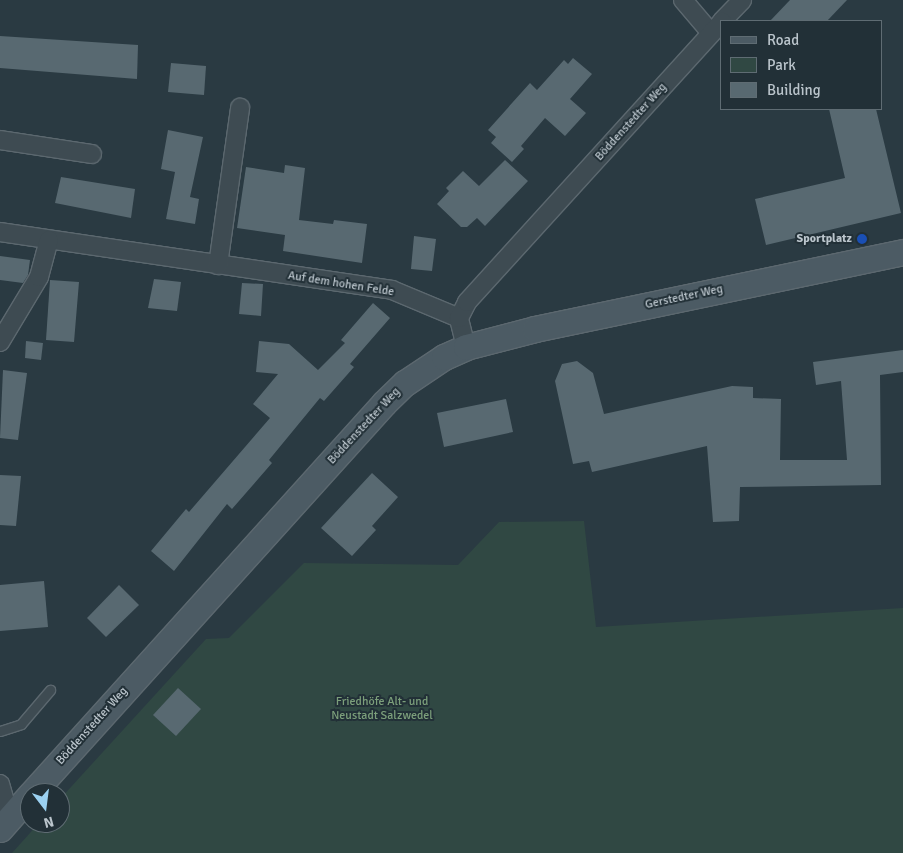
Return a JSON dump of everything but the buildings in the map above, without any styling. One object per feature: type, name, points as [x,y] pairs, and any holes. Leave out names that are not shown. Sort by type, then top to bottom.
[{"type":"street","points":[[683,0],[719,26]]},
{"type":"street","name":"Böddenstedter Weg","points":[[724,20],[742,0]]},
{"type":"street","name":"Böddenstedter Weg","points":[[459,318],[468,302],[492,275],[719,26]]},
{"type":"street","points":[[218,266],[240,108]]},
{"type":"street","points":[[0,140],[92,154]]},
{"type":"street","name":"Auf dem hohen Felde","points":[[0,232],[218,266],[392,290],[459,318]]},
{"type":"street","points":[[0,342],[39,277],[49,240]]},
{"type":"street","name":"Gerstedter Weg","points":[[466,347],[534,328],[903,252]]},
{"type":"street","points":[[459,318],[466,347]]},
{"type":"street","name":"Böddenstedter Weg","points":[[41,783],[384,403],[423,370],[466,347]]},
{"type":"street","points":[[0,784],[3,821]]},
{"type":"street","name":"Böddenstedter Weg","points":[[3,821],[20,805]]},
{"type":"lane","points":[[0,731],[21,724],[50,690]]},
{"type":"green space","name":"Friedhöfe Alt- und Neustadt Salzwedel","points":[[584,521],[596,627],[903,608],[903,853],[12,853],[30,833],[70,833],[70,788],[206,639],[229,638],[304,563],[458,565],[499,522]]},
{"type":"place","name":"Sportplatz","points":[[862,239]]}]
